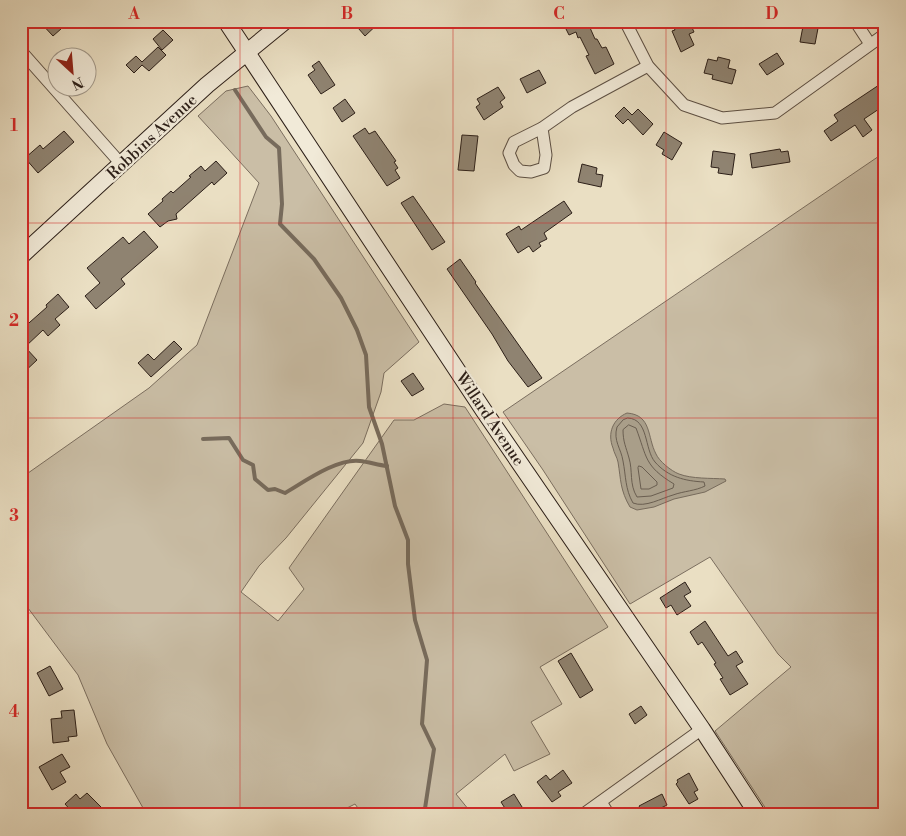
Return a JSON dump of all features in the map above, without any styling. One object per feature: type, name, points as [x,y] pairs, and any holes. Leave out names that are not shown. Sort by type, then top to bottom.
[{"type":"main road","name":"Willard Avenue","points":[[226,21],[479,403],[702,729],[758,815]]},
{"type":"main road","name":"Robbins Avenue","points":[[21,256],[207,85],[285,21]]},
{"type":"street","points":[[625,21],[648,66],[684,105],[722,118],[775,113],[885,34]]},
{"type":"street","points":[[855,21],[870,44]]},
{"type":"street","points":[[21,51],[122,165]]},
{"type":"street","points":[[542,128],[572,107],[648,66]]},
{"type":"street","points":[[582,815],[702,729]]},
{"type":"street","points":[[601,802],[609,815]]},
{"type":"shaded area","points":[[248,86],[271,116],[419,342],[384,373],[381,392],[363,443],[286,538],[259,566],[241,592],[278,621],[304,589],[289,568],[394,420],[414,420],[444,404],[465,407],[608,627],[540,667],[562,704],[531,722],[550,754],[514,771],[505,754],[456,794],[473,815],[363,815],[355,804],[333,815],[147,815],[107,744],[78,675],[28,608],[21,604],[21,478],[149,388],[197,345],[259,183],[198,116],[226,91]]},
{"type":"shaded area","points":[[885,152],[885,815],[770,815],[715,731],[791,667],[778,654],[710,557],[630,604],[503,412]]},
{"type":"water","points":[[627,413],[641,418],[645,422],[658,457],[672,471],[690,477],[725,479],[726,481],[705,492],[674,499],[654,507],[637,510],[630,507],[620,480],[618,462],[611,442],[612,427],[618,419]]},
{"type":"building","points":[[39,21],[70,21],[53,36]]},
{"type":"building","points":[[352,21],[381,21],[365,36]]},
{"type":"building","points":[[573,21],[587,21],[595,39],[597,39],[602,48],[606,47],[614,64],[595,74],[586,56],[589,55],[580,37],[578,38],[576,32],[569,35],[564,25]]},
{"type":"building","points":[[671,21],[689,21],[694,32],[689,34],[694,45],[681,52],[672,31],[675,30]]},
{"type":"building","points":[[804,21],[819,23],[815,44],[800,42]]},
{"type":"building","points":[[163,30],[173,40],[162,50],[153,39]]},
{"type":"building","points":[[158,47],[166,55],[149,71],[142,65],[134,73],[126,65],[136,56],[142,62]]},
{"type":"building","points":[[777,53],[784,64],[767,75],[759,64]]},
{"type":"building","points":[[718,57],[730,60],[728,68],[736,70],[732,84],[712,79],[713,75],[704,73],[708,59],[717,61]]},
{"type":"building","points":[[319,61],[335,85],[321,94],[308,75],[315,70],[312,66]]},
{"type":"building","points":[[539,70],[546,83],[527,93],[520,79]]},
{"type":"building","points":[[885,81],[885,105],[864,119],[872,130],[863,137],[855,125],[831,141],[824,131],[838,121],[834,115]]},
{"type":"building","points":[[498,87],[505,98],[500,102],[503,107],[484,120],[476,107],[480,104],[477,99]]},
{"type":"building","points":[[345,99],[355,113],[342,122],[333,108]]},
{"type":"building","points":[[624,107],[632,115],[638,109],[653,124],[643,135],[628,119],[623,124],[615,116]]},
{"type":"building","points":[[365,128],[369,134],[375,131],[396,161],[394,162],[398,168],[395,170],[400,178],[387,186],[353,136]]},
{"type":"building","points":[[64,131],[74,142],[38,173],[25,158],[40,145],[43,149]]},
{"type":"building","points":[[664,132],[682,143],[672,160],[662,154],[664,150],[656,145]]},
{"type":"building","points":[[462,135],[478,136],[474,171],[458,170]]},
{"type":"building","points":[[780,149],[781,152],[788,151],[790,162],[752,168],[750,154]]},
{"type":"building","points":[[713,151],[735,154],[732,175],[718,173],[719,168],[711,167]]},
{"type":"building","points":[[216,161],[227,173],[214,185],[212,182],[176,214],[177,219],[168,221],[160,227],[148,214],[163,201],[162,199],[171,191],[173,193],[201,166],[205,171]]},
{"type":"building","points":[[582,164],[597,168],[596,174],[603,175],[601,187],[578,182]]},
{"type":"building","points":[[413,196],[445,242],[432,250],[401,203]]},
{"type":"building","points":[[564,201],[572,213],[544,233],[547,239],[539,243],[541,246],[533,252],[529,246],[518,253],[506,234],[519,226],[521,230]]},
{"type":"building","points":[[144,231],[158,247],[121,279],[125,284],[96,309],[85,296],[100,283],[87,268],[123,237],[129,244]]},
{"type":"building","points":[[460,259],[542,378],[528,387],[508,361],[492,334],[447,269]]},
{"type":"building","points":[[58,294],[69,307],[55,319],[60,325],[48,336],[43,330],[25,347],[37,360],[21,375],[21,330],[47,307],[46,305]]},
{"type":"building","points":[[174,341],[182,349],[151,377],[138,363],[148,354],[154,360]]},
{"type":"building","points":[[413,373],[424,389],[412,396],[401,381]]},
{"type":"building","points":[[685,582],[691,592],[684,596],[691,606],[677,615],[671,605],[666,608],[660,598]]},
{"type":"building","points":[[705,621],[728,656],[736,651],[743,662],[736,666],[748,684],[730,695],[720,679],[723,678],[714,664],[716,663],[702,642],[698,645],[690,632]]},
{"type":"building","points":[[571,653],[593,690],[580,698],[558,661]]},
{"type":"building","points":[[50,666],[63,689],[49,696],[37,673]]},
{"type":"building","points":[[641,706],[647,715],[635,724],[629,714]]},
{"type":"building","points":[[74,710],[77,736],[68,737],[69,741],[53,743],[51,719],[62,718],[61,711]]},
{"type":"building","points":[[62,754],[70,767],[60,772],[66,782],[52,790],[39,767]]},
{"type":"building","points":[[563,770],[572,783],[558,792],[561,796],[552,802],[537,782],[546,775],[550,780]]},
{"type":"building","points":[[689,773],[698,790],[694,792],[698,799],[689,804],[676,784],[677,780]]},
{"type":"building","points":[[87,793],[101,807],[92,815],[75,815],[65,804],[76,794],[80,799]]},
{"type":"building","points":[[514,794],[527,815],[514,815],[511,811],[508,813],[501,802]]},
{"type":"building","points":[[662,794],[667,805],[657,810],[660,815],[644,815],[639,806]]},
{"type":"waterway","points":[[235,90],[266,137],[279,148],[282,204],[280,224],[314,259],[341,298],[357,330],[366,355],[369,407],[382,444],[395,506],[408,540],[408,564],[415,620],[427,660],[422,724],[434,749],[424,815]]},
{"type":"waterway","points":[[203,439],[229,438],[243,460],[253,465],[255,479],[268,490],[275,489],[285,493],[321,472],[341,463],[360,461],[387,466]]}]
